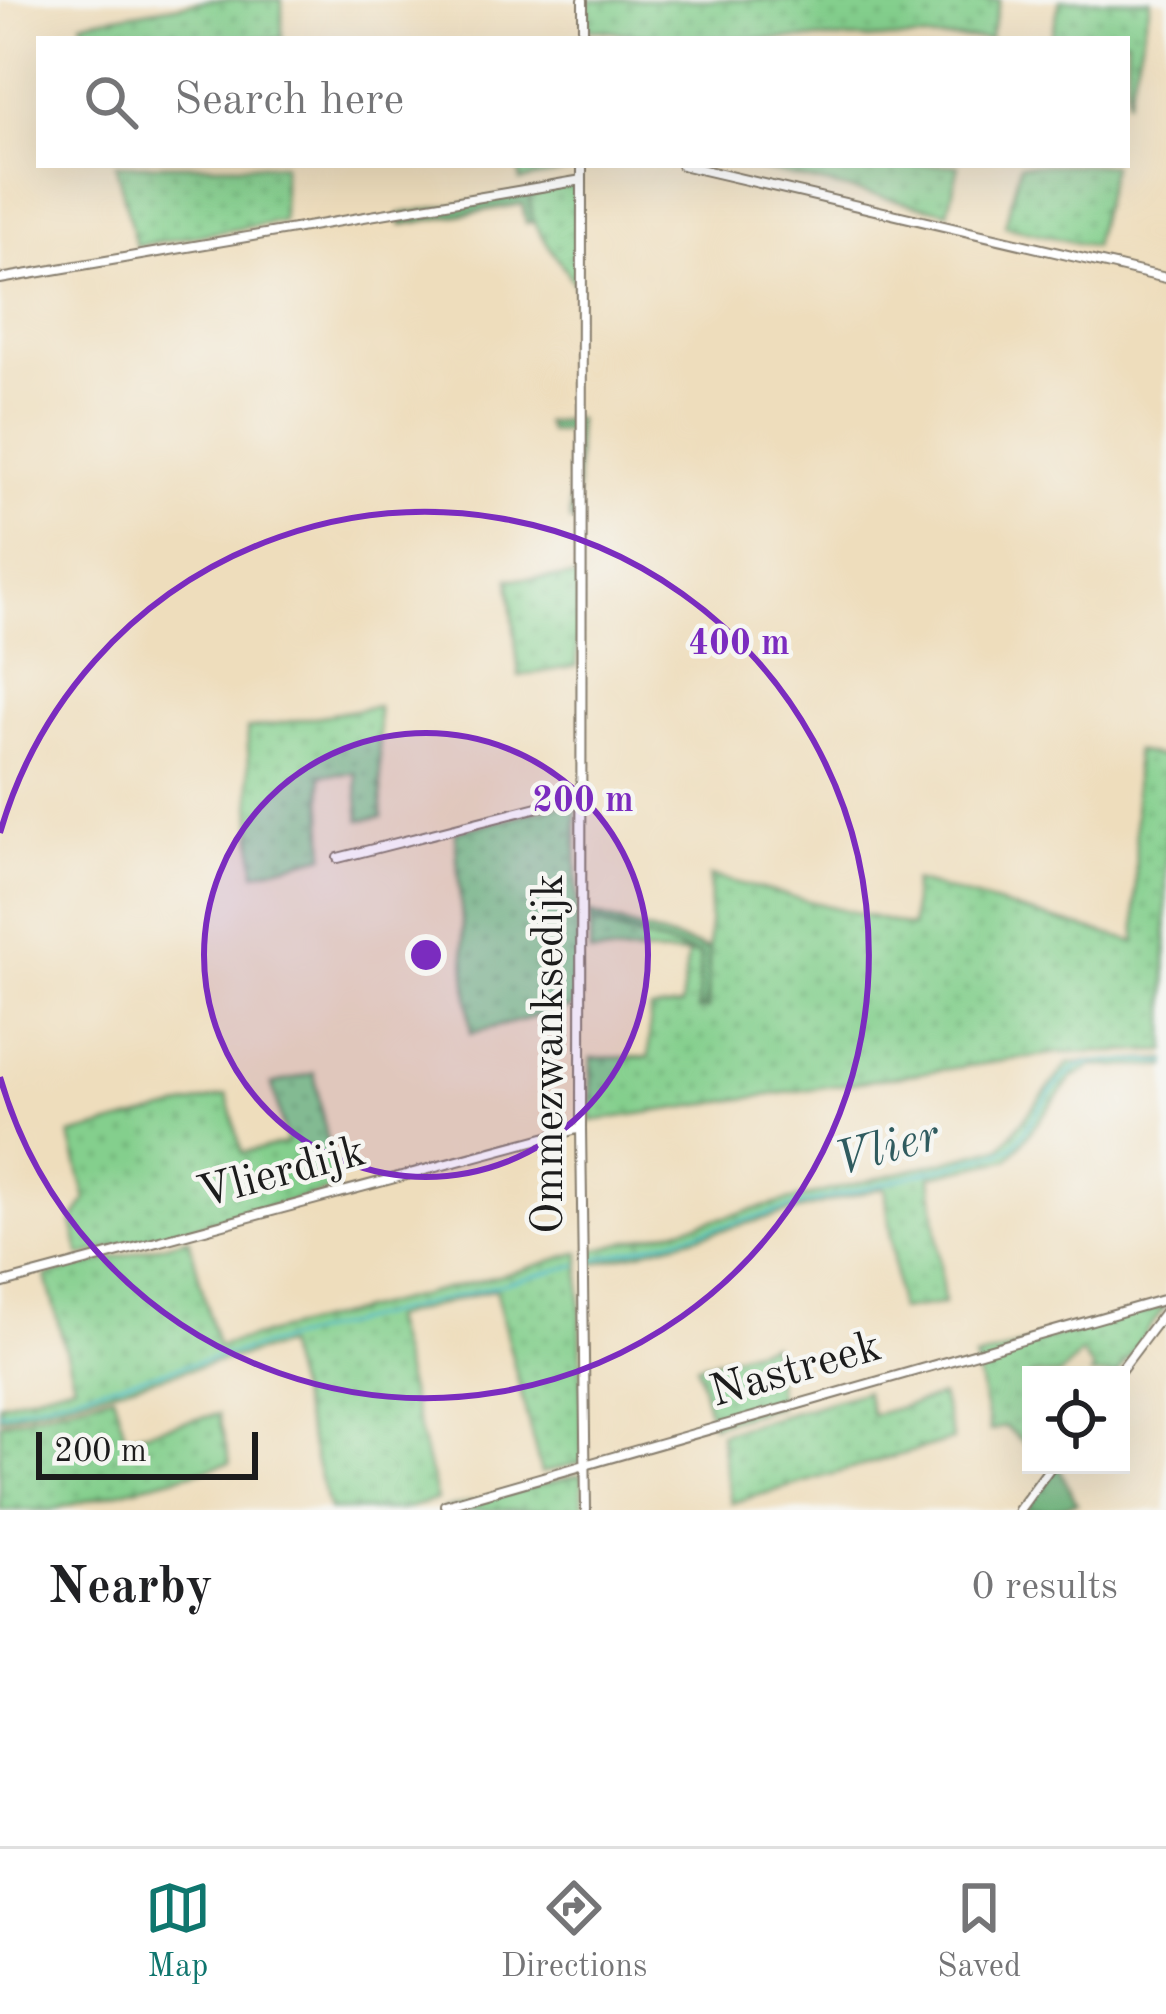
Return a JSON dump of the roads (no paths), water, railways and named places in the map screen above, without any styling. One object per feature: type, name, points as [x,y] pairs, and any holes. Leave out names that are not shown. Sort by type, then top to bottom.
[{"type":"street","points":[[583,0],[583,36]]},
{"type":"street","name":"Ommezwanksedijk","points":[[582,168],[581,1128],[586,1510]]},
{"type":"street","points":[[695,168],[1166,278]]},
{"type":"street","points":[[0,279],[582,180]]},
{"type":"street","points":[[338,858],[581,796]]},
{"type":"street","name":"Vlierdijk","points":[[0,1285],[581,1128]]},
{"type":"street","name":"Nastreek","points":[[445,1505],[1166,1299]]},
{"type":"street","points":[[1124,1366],[1166,1310]]},
{"type":"street","points":[[1019,1510],[1045,1474]]},
{"type":"waterway","name":"Vlier","points":[[593,1260],[1003,1152],[1013,1146],[1062,1079],[1080,1066],[1166,1062]]},
{"type":"waterway","name":"Vlier","points":[[0,1413],[577,1265]]}]
